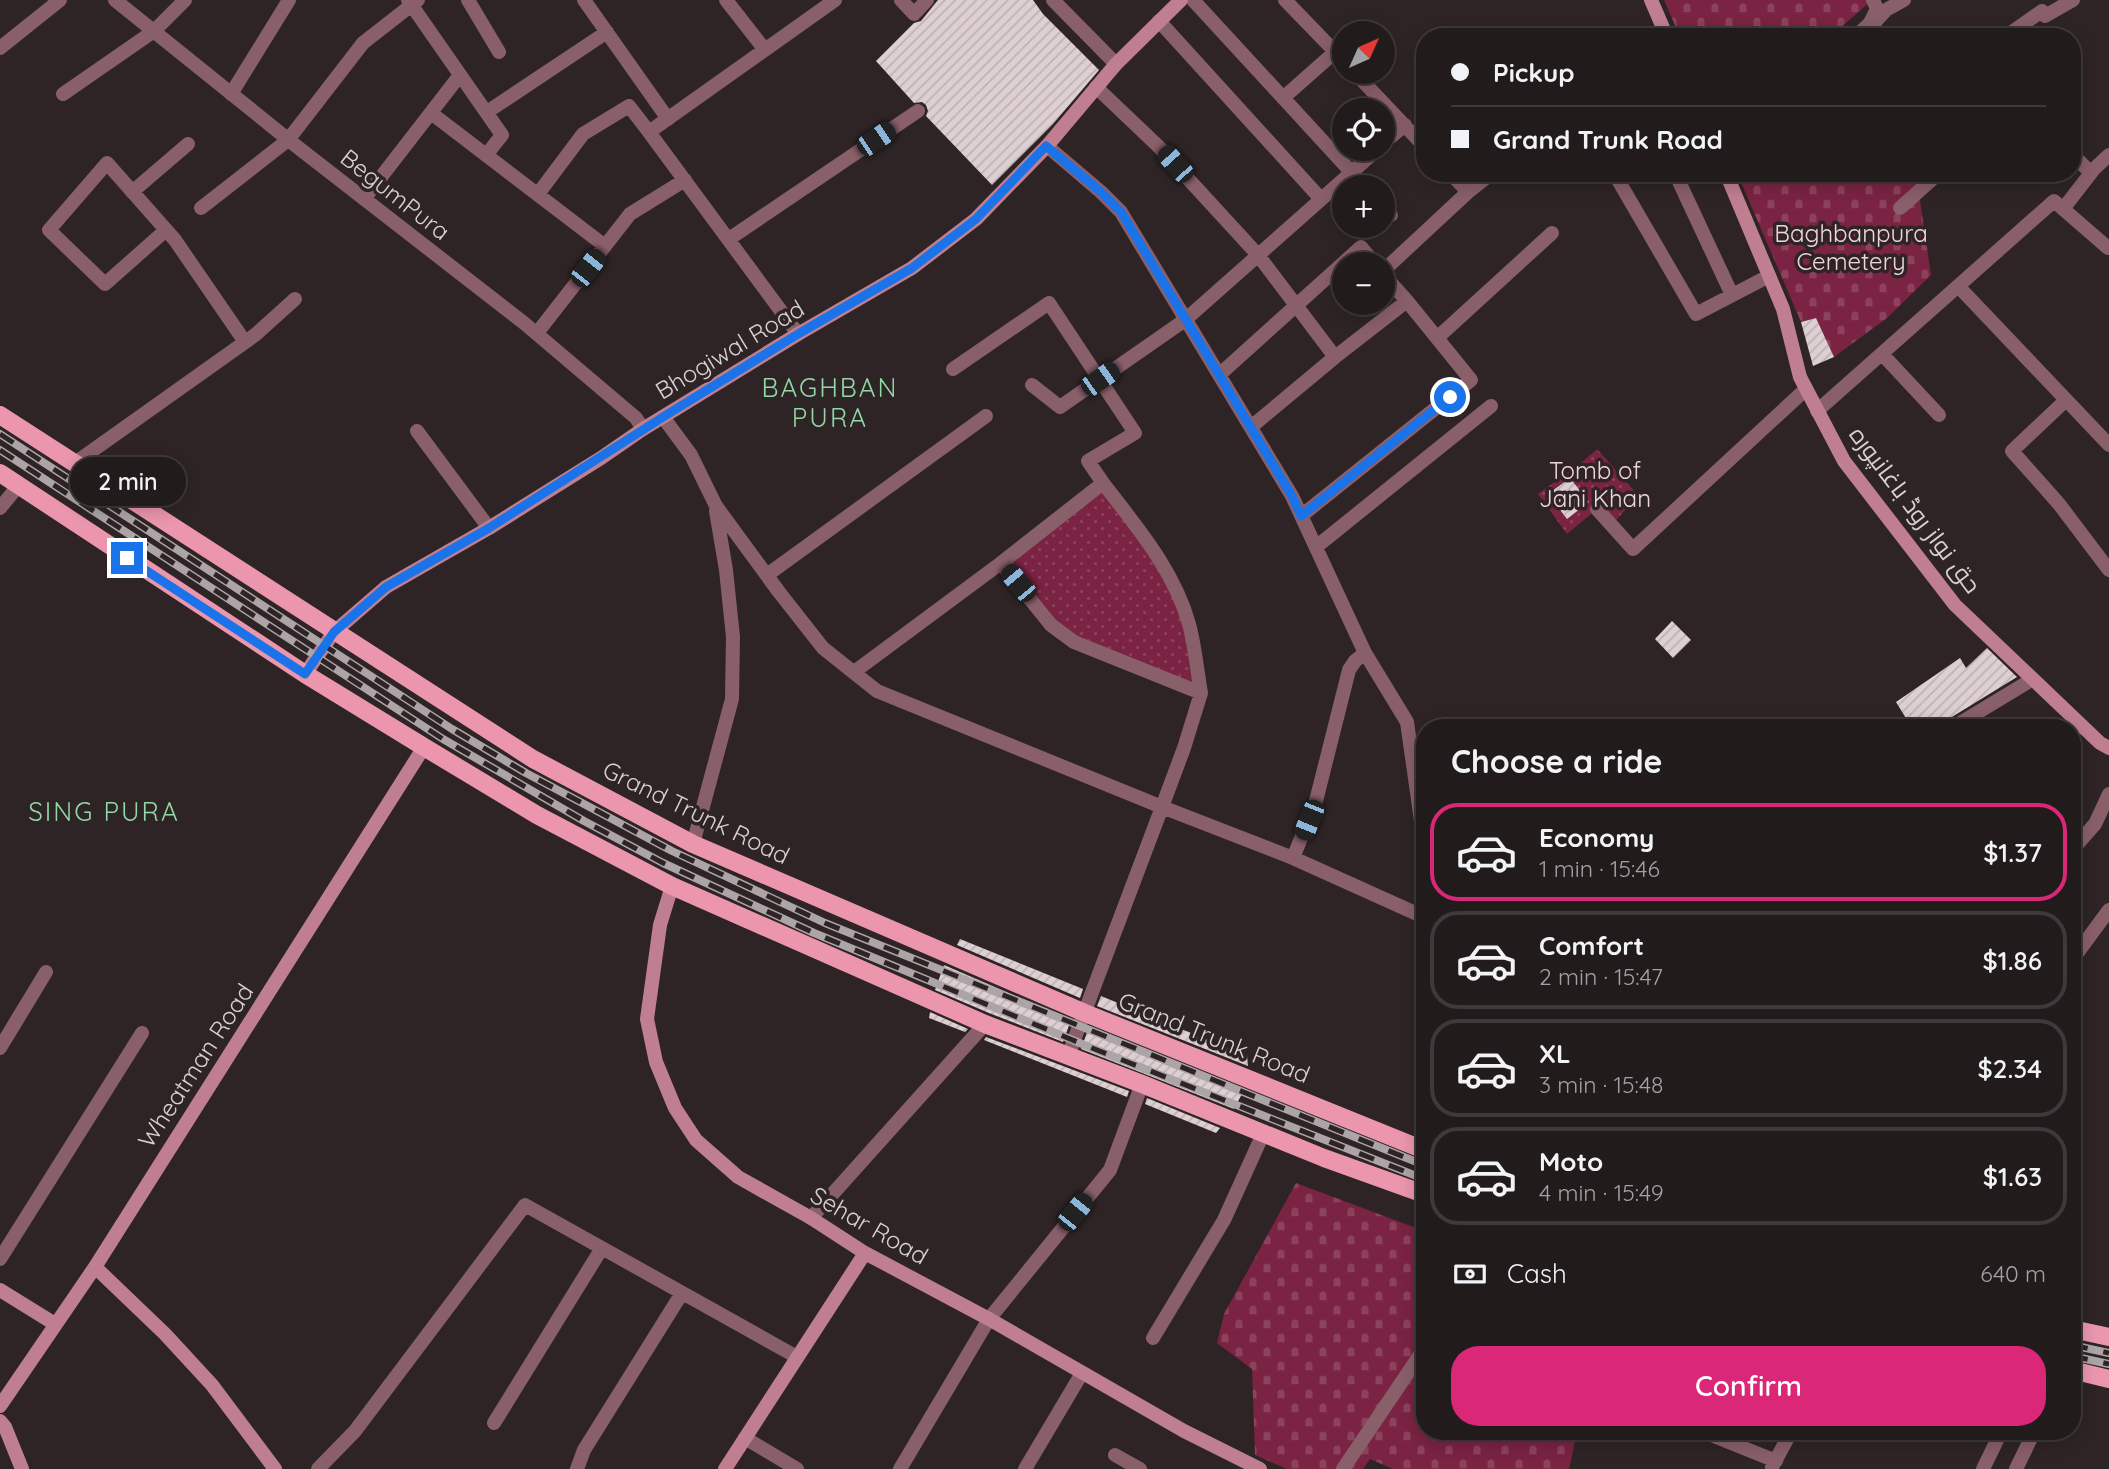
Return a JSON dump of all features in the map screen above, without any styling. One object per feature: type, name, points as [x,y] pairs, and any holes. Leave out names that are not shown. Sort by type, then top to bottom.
[{"type":"main road","name":"Grand Trunk Road","points":[[0,415],[533,759],[693,844],[1085,1013],[1416,1147]]},
{"type":"main road","points":[[0,473],[305,674],[537,815],[671,886],[985,1024],[1416,1191]]},
{"type":"main road","points":[[2081,1331],[2109,1337]]},
{"type":"main road","points":[[2081,1372],[2109,1379]]},
{"type":"street","points":[[0,48],[60,0]]},
{"type":"street","name":"BegumPura","points":[[116,0],[288,140],[537,333],[636,418],[643,429]]},
{"type":"street","points":[[63,94],[154,31],[185,0]]},
{"type":"street","points":[[231,94],[289,0]]},
{"type":"street","points":[[468,0],[499,52]]},
{"type":"street","points":[[584,0],[668,119]]},
{"type":"street","points":[[726,0],[765,50]]},
{"type":"street","points":[[649,132],[835,0]]},
{"type":"street","points":[[901,0],[914,14],[927,0]]},
{"type":"street","points":[[1053,0],[1116,64]]},
{"type":"street","name":"Bhogiwal Road","points":[[305,674],[334,632],[386,587],[489,528],[643,429],[912,268],[976,219],[1046,146],[1116,64],[1181,0]]},
{"type":"street","points":[[1193,0],[1354,175]]},
{"type":"street","points":[[1285,0],[1332,49]]},
{"type":"street","points":[[1871,24],[1877,9],[1873,0]]},
{"type":"street","points":[[1866,28],[1886,10],[1904,0]]},
{"type":"street","points":[[2018,28],[2042,11],[2045,16],[2073,0]]},
{"type":"street","points":[[201,208],[288,140],[363,43],[412,1],[502,135],[487,154]]},
{"type":"street","points":[[1653,1],[1664,28]]},
{"type":"street","points":[[1159,21],[1321,199]]},
{"type":"street","points":[[1871,24],[1875,28]]},
{"type":"street","points":[[486,112],[607,32]]},
{"type":"street","points":[[1283,98],[1332,63]]},
{"type":"street","points":[[364,199],[460,75]]},
{"type":"street","points":[[1366,84],[1416,137]]},
{"type":"street","points":[[1096,87],[1158,146],[1258,255],[1335,357]]},
{"type":"street","points":[[538,194],[583,134],[629,106],[798,334]]},
{"type":"street","points":[[729,239],[918,111]]},
{"type":"street","points":[[431,113],[605,246]]},
{"type":"street","points":[[1395,133],[1405,125]]},
{"type":"street","points":[[132,192],[188,144]]},
{"type":"street","points":[[1046,146],[1121,212],[1292,496],[1365,653],[1406,722],[1416,789]]},
{"type":"street","points":[[2063,209],[2109,155]]},
{"type":"street","points":[[1032,384],[1060,407],[1185,320],[1363,161]]},
{"type":"street","points":[[166,230],[105,284],[50,230],[107,163],[175,240],[245,342]]},
{"type":"street","points":[[2081,163],[2091,173]]},
{"type":"street","points":[[537,333],[630,214],[685,180]]},
{"type":"street","points":[[1459,182],[1468,192]]},
{"type":"street","points":[[1395,261],[1481,182]]},
{"type":"street","points":[[1619,182],[1696,314],[1769,276]]},
{"type":"street","points":[[1679,182],[1732,295]]},
{"type":"street","name":"حق نواز روڈ باغانپورہ","points":[[1730,182],[1783,309],[1800,377],[1844,461],[1955,605],[2033,679],[2067,719]]},
{"type":"street","points":[[1900,208],[1929,182]]},
{"type":"street","points":[[1817,411],[2054,201],[2109,247]]},
{"type":"street","points":[[1437,338],[1552,233]]},
{"type":"street","points":[[1219,375],[1332,274]]},
{"type":"street","points":[[1958,286],[2109,445]]},
{"type":"street","points":[[1301,516],[1471,380],[1395,288]]},
{"type":"street","points":[[75,463],[245,342],[295,299]]},
{"type":"street","points":[[1251,427],[1407,301]]},
{"type":"street","points":[[953,369],[1049,303],[1135,433],[1088,461],[1156,553],[1176,593],[1189,623],[1201,693],[1184,748],[1068,1056]]},
{"type":"street","points":[[1882,354],[1939,415]]},
{"type":"street","points":[[1597,509],[1633,549],[1806,389]]},
{"type":"street","points":[[2066,400],[2012,451],[2059,504],[2109,570]]},
{"type":"street","points":[[1316,547],[1491,406]]},
{"type":"street","points":[[767,575],[986,416]]},
{"type":"street","points":[[663,417],[691,455],[716,506],[823,648],[877,691],[1293,858],[1416,913]]},
{"type":"street","points":[[417,431],[489,528]]},
{"type":"street","points":[[854,672],[1103,483]]},
{"type":"street","points":[[0,508],[19,485]]},
{"type":"street","points":[[693,844],[732,699],[733,637],[716,506]]},
{"type":"street","points":[[1001,563],[1051,625],[1074,642],[1201,693]]},
{"type":"street","points":[[1293,858],[1317,801],[1349,670],[1355,660],[1365,653]]},
{"type":"street","points":[[1967,719],[2033,679]]},
{"type":"street","name":"حق نواز روڈ باغانپورہ","points":[[2081,732],[2109,748]]},
{"type":"street","name":"Wheatman Road","points":[[0,1406],[94,1267],[424,747]]},
{"type":"street","points":[[2081,840],[2095,824],[2109,794]]},
{"type":"street","name":"Sehar Road","points":[[671,886],[660,925],[647,1018],[660,1074],[675,1108],[696,1140],[738,1177],[811,1218],[865,1253],[989,1319],[1184,1431],[1261,1469]]},
{"type":"street","points":[[2081,948],[2109,910]]},
{"type":"street","points":[[0,1048],[46,972]]},
{"type":"street","points":[[811,1218],[985,1024]]},
{"type":"street","points":[[0,1259],[142,1033]]},
{"type":"street","points":[[900,1469],[989,1319],[1110,1170],[1142,1084]]},
{"type":"street","points":[[1153,1338],[1224,1220],[1264,1134]]},
{"type":"street","points":[[318,1469],[355,1431],[526,1206],[797,1357]]},
{"type":"street","points":[[494,1423],[602,1248]]},
{"type":"street","points":[[725,1469],[865,1253]]},
{"type":"street","points":[[94,1267],[165,1334],[212,1385],[275,1469]]},
{"type":"street","points":[[0,1290],[55,1325]]},
{"type":"street","points":[[577,1469],[584,1450],[682,1293]]},
{"type":"street","points":[[1343,1469],[1416,1361]]},
{"type":"street","points":[[1025,1469],[1082,1373]]},
{"type":"street","points":[[0,1421],[22,1469]]},
{"type":"street","points":[[745,1438],[797,1469]]},
{"type":"street","points":[[1721,1440],[1773,1465],[1787,1440]]},
{"type":"street","points":[[1983,1469],[1997,1440]]},
{"type":"street","points":[[2016,1469],[2030,1440]]},
{"type":"street","points":[[1115,1455],[1140,1469]]},
{"type":"green space","points":[[1664,0],[1871,1],[1840,28],[1676,28]]},
{"type":"green space","name":"Baghbanpura Cemetery","points":[[1741,182],[1914,182],[1918,187],[1931,275],[1887,318],[1834,357],[1816,318],[1801,322]]},
{"type":"green space","name":"Tomb of Jani Khan","points":[[1597,449],[1638,495],[1612,525],[1597,509],[1567,534],[1538,494]]},
{"type":"green space","points":[[1103,483],[1176,593],[1201,693],[1074,642],[1001,563]]},
{"type":"green space","points":[[1296,1183],[1416,1228],[1416,1440],[1575,1440],[1569,1469],[1393,1469],[1370,1459],[1363,1469],[1287,1469],[1255,1455],[1252,1369],[1217,1343],[1224,1314]]},
{"type":"building","points":[[938,0],[1033,0],[1043,14],[1099,70],[1053,124],[992,185],[926,116],[926,105],[922,102],[914,103],[876,61],[914,23],[921,21]]},
{"type":"building","points":[[1816,318],[1834,357],[1813,366],[1801,322]]},
{"type":"building","name":"Tomb of Jani Khan","points":[[1570,478],[1589,502],[1567,519],[1548,494]]},
{"type":"building","points":[[1672,621],[1691,640],[1673,658],[1655,639]]},
{"type":"building","points":[[1987,648],[2017,677],[1949,719],[1906,719],[1896,702],[1960,658],[1966,668]]},
{"type":"building","points":[[960,939],[1083,989],[1080,998],[957,945]]},
{"type":"building","points":[[944,965],[1071,1020],[1063,1042],[935,990]]},
{"type":"building","points":[[1101,996],[1247,1056],[1248,1066],[1097,1006]]},
{"type":"building","points":[[930,1012],[968,1029],[965,1032],[929,1018]]},
{"type":"building","points":[[1089,1027],[1244,1090],[1234,1109],[1081,1049]]},
{"type":"building","points":[[986,1037],[1129,1091],[1127,1097],[984,1040]]},
{"type":"building","points":[[1147,1098],[1220,1128],[1216,1133],[1145,1104]]},
{"type":"railway","points":[[0,434],[452,729],[526,773],[672,851],[825,923],[1416,1162]]},
{"type":"railway","points":[[0,450],[443,739],[584,821],[663,863],[814,933],[1092,1048],[1416,1176]]},
{"type":"railway","points":[[2081,1347],[2109,1353]]},
{"type":"railway","points":[[2081,1358],[2109,1364]]},
{"type":"district","name":"BAGHBAN PURA","points":[[830,403]]},
{"type":"district","name":"SING PURA","points":[[104,812]]},
{"type":"route","points":[[127,558],[305,674],[334,632],[386,587],[489,528],[643,429],[912,268],[976,219],[1046,146],[1121,212],[1292,496],[1301,516],[1450,397]]}]
